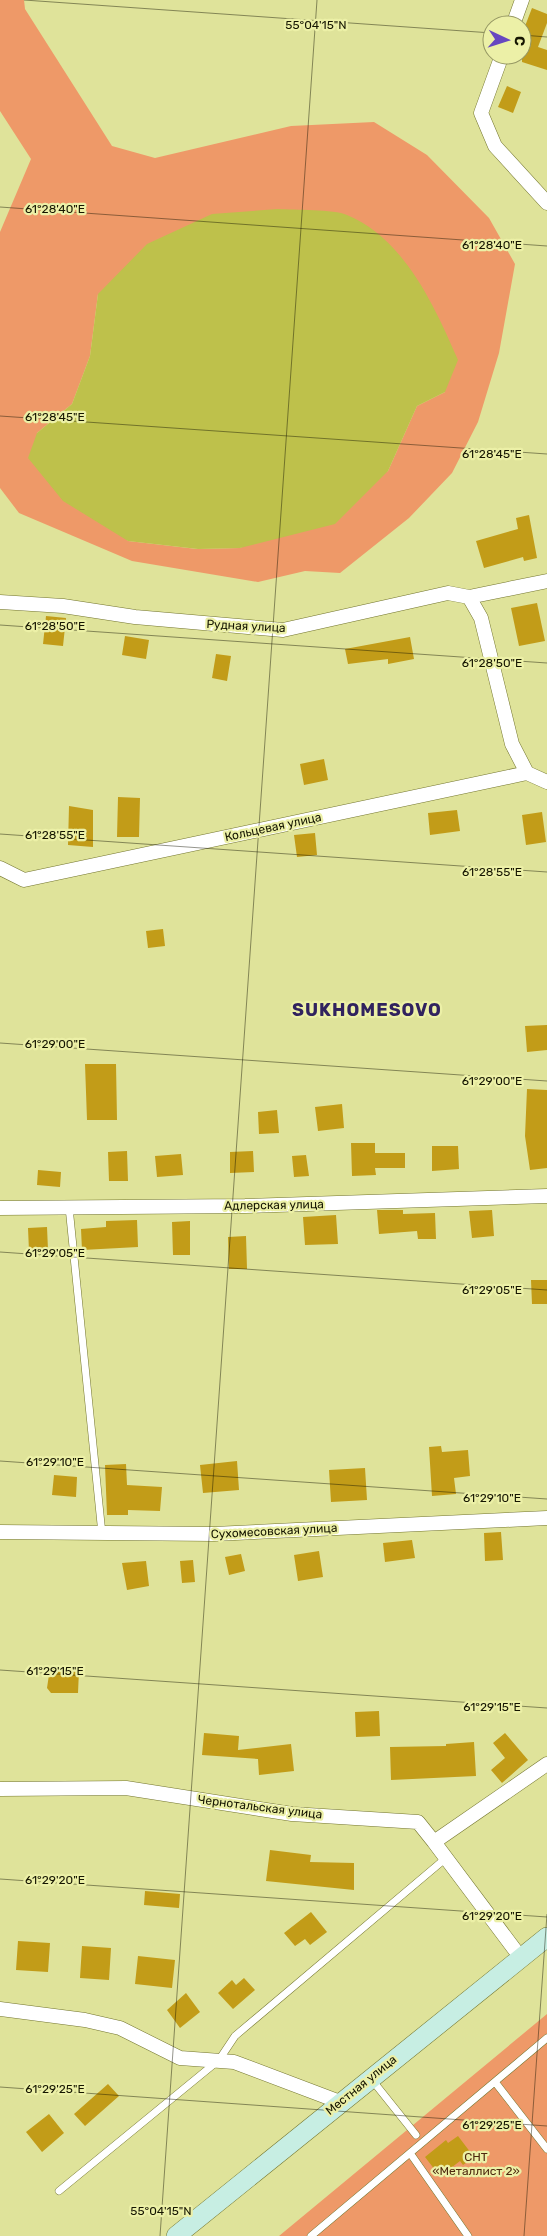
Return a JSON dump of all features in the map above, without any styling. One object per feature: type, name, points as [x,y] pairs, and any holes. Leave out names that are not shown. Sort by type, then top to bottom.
[{"type":"main road","name":"Местная улица","points":[[176,2236],[547,1937]]},
{"type":"street","points":[[517,15],[522,0]]},
{"type":"street","points":[[498,65],[481,113],[495,146],[547,203]]},
{"type":"street","name":"Рудная улица","points":[[0,602],[63,606],[135,617],[283,630],[448,593],[469,597],[547,581]]},
{"type":"street","points":[[469,597],[480,618],[512,744],[527,773],[547,782]]},
{"type":"street","name":"Кольцевая улица","points":[[0,868],[24,880],[527,773]]},
{"type":"street","name":"Адлерская улица","points":[[0,1208],[245,1206],[547,1196]]},
{"type":"street","name":"Сухомесовская улица","points":[[0,1532],[214,1534],[547,1518]]},
{"type":"street","points":[[434,1842],[547,1764]]},
{"type":"street","name":"Чернотальская улица","points":[[0,1789],[126,1788],[292,1814],[418,1822],[520,1958]]},
{"type":"street","points":[[0,2009],[85,2020],[120,2028],[180,2058],[234,2062],[340,2102]]},
{"type":"lane","points":[[70,1207],[102,1534]]},
{"type":"lane","points":[[59,2192],[219,2060],[235,2036],[446,1858]]},
{"type":"lane","points":[[311,2236],[547,2038]]},
{"type":"lane","points":[[371,2077],[416,2135]]},
{"type":"lane","points":[[495,2082],[547,2149]]},
{"type":"lane","points":[[410,2153],[468,2236]]},
{"type":"green space","points":[[0,0],[24,0],[25,9],[112,146],[155,158],[291,126],[374,122],[427,155],[489,218],[515,264],[499,353],[478,422],[452,473],[409,518],[340,573],[305,571],[258,582],[132,561],[19,513],[0,488],[0,232],[31,159],[0,111]],"holes":[[[98,294],[445,392],[417,406],[388,471],[240,548],[197,549],[128,541],[37,433],[72,404],[90,356]]]},
{"type":"green space","name":"СНТ «Металлист 2»","points":[[547,2014],[547,2236],[279,2236]]},
{"type":"shaded area","points":[[278,209],[324,211],[347,215],[367,226],[385,240],[401,257],[428,297],[458,360],[445,392],[417,406],[388,471],[335,524],[240,548],[198,549],[128,541],[63,501],[28,458],[37,433],[72,404],[90,356],[98,294],[147,244],[212,214]]},
{"type":"building","points":[[532,8],[547,14],[547,23],[538,47],[547,50],[547,70],[531,65],[532,15],[529,15]]},
{"type":"building","points":[[507,86],[521,92],[513,113],[498,107]]},
{"type":"building","points":[[529,515],[537,558],[524,561],[523,557],[484,568],[476,541],[518,529],[516,518]]},
{"type":"building","points":[[537,603],[545,641],[519,646],[511,608]]},
{"type":"building","points":[[46,616],[66,618],[63,646],[43,644]]},
{"type":"building","points":[[125,636],[149,640],[146,659],[122,655]]},
{"type":"building","points":[[410,637],[414,659],[388,664],[388,659],[348,664],[345,649]]},
{"type":"building","points":[[216,654],[231,656],[227,681],[212,678]]},
{"type":"building","points":[[324,759],[328,780],[304,785],[300,764]]},
{"type":"building","points":[[118,797],[140,798],[139,837],[117,837]]},
{"type":"building","points":[[69,806],[93,810],[93,847],[68,845]]},
{"type":"building","points":[[457,810],[460,831],[430,835],[428,813]]},
{"type":"building","points":[[542,812],[546,842],[526,845],[522,815]]},
{"type":"building","points":[[315,833],[317,855],[297,857],[294,835]]},
{"type":"building","points":[[163,929],[165,946],[148,948],[146,931]]},
{"type":"building","points":[[547,1025],[547,1050],[527,1052],[525,1026]]},
{"type":"building","points":[[85,1064],[116,1064],[117,1120],[87,1120]]},
{"type":"building","points":[[527,1089],[547,1090],[547,1168],[530,1170],[525,1136]]},
{"type":"building","points":[[342,1104],[344,1128],[318,1131],[315,1107]]},
{"type":"building","points":[[277,1110],[279,1133],[259,1134],[258,1112]]},
{"type":"building","points":[[351,1143],[375,1143],[375,1153],[405,1153],[405,1168],[375,1168],[376,1175],[352,1176]]},
{"type":"building","points":[[432,1146],[458,1146],[459,1169],[432,1171]]},
{"type":"building","points":[[127,1151],[128,1181],[109,1181],[108,1152]]},
{"type":"building","points":[[253,1151],[254,1172],[230,1173],[230,1152]]},
{"type":"building","points":[[181,1154],[183,1175],[157,1177],[155,1156]]},
{"type":"building","points":[[306,1155],[309,1176],[294,1177],[292,1156]]},
{"type":"building","points":[[38,1170],[61,1172],[60,1187],[37,1185]]},
{"type":"building","points":[[377,1210],[403,1210],[403,1214],[435,1213],[436,1239],[418,1239],[417,1231],[379,1234]]},
{"type":"building","points":[[492,1210],[494,1236],[472,1238],[469,1211]]},
{"type":"building","points":[[336,1215],[338,1244],[305,1245],[303,1217]]},
{"type":"building","points":[[137,1220],[138,1247],[82,1250],[81,1229],[106,1227],[106,1221]]},
{"type":"building","points":[[190,1221],[190,1255],[173,1255],[172,1222]]},
{"type":"building","points":[[47,1227],[48,1250],[29,1251],[28,1228]]},
{"type":"building","points":[[246,1236],[247,1269],[229,1269],[228,1237]]},
{"type":"building","points":[[531,1280],[547,1280],[547,1304],[532,1304]]},
{"type":"building","points":[[441,1446],[442,1452],[468,1450],[470,1476],[454,1478],[456,1494],[432,1496],[429,1447]]},
{"type":"building","points":[[237,1461],[239,1490],[203,1493],[200,1465]]},
{"type":"building","points":[[126,1464],[127,1485],[162,1487],[160,1511],[128,1510],[128,1515],[107,1515],[105,1465]]},
{"type":"building","points":[[365,1468],[367,1500],[331,1502],[329,1470]]},
{"type":"building","points":[[54,1475],[77,1477],[76,1497],[52,1495]]},
{"type":"building","points":[[501,1532],[503,1560],[485,1561],[484,1533]]},
{"type":"building","points":[[412,1540],[415,1558],[385,1562],[383,1543]]},
{"type":"building","points":[[319,1551],[323,1577],[298,1581],[294,1555]]},
{"type":"building","points":[[241,1554],[245,1571],[229,1575],[225,1557]]},
{"type":"building","points":[[193,1560],[195,1582],[182,1583],[180,1561]]},
{"type":"building","points":[[146,1561],[149,1586],[127,1590],[122,1563]]},
{"type":"building","points":[[50,1668],[79,1670],[78,1693],[51,1693],[47,1688]]},
{"type":"building","points":[[379,1711],[380,1736],[356,1737],[355,1712]]},
{"type":"building","points":[[204,1733],[239,1736],[238,1750],[291,1744],[294,1771],[259,1775],[258,1759],[202,1755]]},
{"type":"building","points":[[505,1733],[528,1760],[502,1783],[491,1770],[505,1758],[493,1743]]},
{"type":"building","points":[[474,1742],[476,1776],[391,1780],[390,1747],[446,1746],[446,1744]]},
{"type":"building","points":[[270,1850],[311,1855],[310,1862],[354,1863],[354,1890],[266,1881]]},
{"type":"building","points":[[145,1891],[180,1894],[179,1908],[144,1905]]},
{"type":"building","points":[[311,1912],[327,1932],[310,1945],[305,1939],[295,1946],[284,1933]]},
{"type":"building","points":[[18,1941],[50,1943],[48,1972],[16,1970]]},
{"type":"building","points":[[82,1946],[111,1948],[109,1980],[80,1978]]},
{"type":"building","points":[[138,1956],[175,1960],[172,1988],[135,1984]]},
{"type":"building","points":[[244,1978],[255,1990],[233,2009],[218,1993],[232,1980],[236,1985]]},
{"type":"building","points":[[186,1993],[200,2012],[180,2028],[167,2010]]},
{"type":"building","points":[[108,2084],[119,2096],[85,2126],[74,2114]]},
{"type":"building","points":[[49,2114],[64,2133],[42,2152],[26,2132]]},
{"type":"building","points":[[458,2136],[474,2157],[463,2165],[460,2161],[447,2171],[442,2165],[435,2170],[425,2157],[446,2140],[448,2143]]},
{"type":"district","name":"SUKHOMESOVO","points":[[367,1010]]}]
